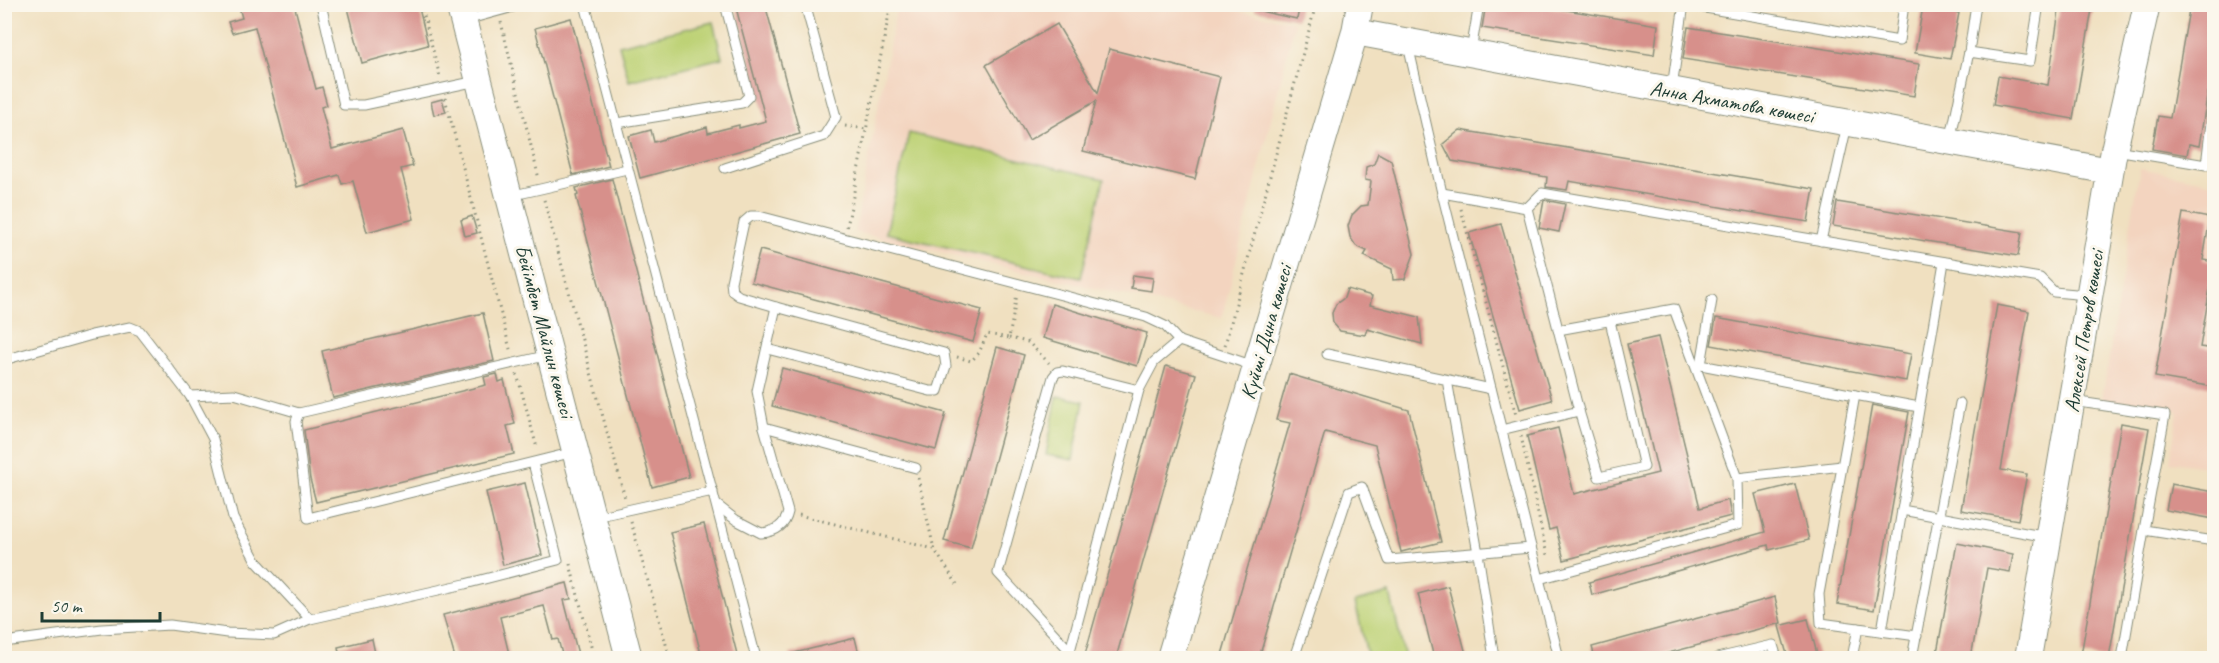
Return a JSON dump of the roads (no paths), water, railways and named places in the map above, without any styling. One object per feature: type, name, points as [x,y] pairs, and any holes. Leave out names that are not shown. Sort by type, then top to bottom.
[{"type":"street","name":"Күйші Дина көшесі","points":[[1170,658],[1354,33],[1360,4]]},
{"type":"street","name":"Алексей Петров көшесі","points":[[2028,658],[2112,160],[2147,4]]},
{"type":"street","name":"Бейімбет Майлин көшесі","points":[[462,13],[629,658]]},
{"type":"street","name":"Анна Ахматова көшесі","points":[[1354,33],[1950,141],[2112,160]]},
{"type":"lane","points":[[321,4],[344,105],[364,105],[480,80]]},
{"type":"lane","points":[[462,13],[498,12],[524,4]]},
{"type":"lane","points":[[585,4],[756,658]]},
{"type":"lane","points":[[617,123],[742,103],[746,100],[749,96],[725,4]]},
{"type":"lane","points":[[725,168],[824,136],[836,117],[805,4]]},
{"type":"lane","points":[[1471,54],[1479,4]]},
{"type":"lane","points":[[1672,90],[1683,5],[1899,40],[1904,4]]},
{"type":"lane","points":[[1950,141],[1969,52],[1976,4]]},
{"type":"lane","points":[[1969,52],[2030,62],[2039,4]]},
{"type":"lane","points":[[1408,42],[1442,193],[1559,658]]},
{"type":"lane","points":[[2112,160],[2206,165],[2214,98]]},
{"type":"lane","points":[[1821,241],[1847,123]]},
{"type":"lane","points":[[510,195],[627,169]]},
{"type":"lane","points":[[1442,193],[1527,208]]},
{"type":"lane","points":[[1527,208],[1542,193],[2040,278],[2054,292],[2090,296]]},
{"type":"lane","points":[[1527,208],[1579,411],[1599,477],[1644,466],[1610,321]]},
{"type":"lane","points":[[767,349],[930,391],[938,391],[946,366],[944,353],[776,307],[739,296],[732,291],[731,282],[744,222],[751,216],[759,216],[1146,317],[1165,326],[1179,341],[1256,367]]},
{"type":"lane","points":[[1882,631],[1944,261]]},
{"type":"lane","points":[[1712,300],[1701,365],[1919,407]]},
{"type":"lane","points":[[717,505],[736,520],[761,533],[778,528],[786,520],[788,512],[764,428],[757,391],[776,307]]},
{"type":"lane","points":[[1539,579],[1738,525],[1737,478],[1674,309],[1558,330]]},
{"type":"lane","points":[[4,360],[92,335],[130,327],[140,331],[189,396],[213,439],[233,518],[256,561],[310,619]]},
{"type":"lane","points":[[1070,655],[1139,390],[1154,362],[1179,341]]},
{"type":"lane","points":[[1328,354],[1491,389]]},
{"type":"lane","points":[[189,396],[234,394],[299,413],[551,355]]},
{"type":"lane","points":[[1070,655],[998,573],[1053,377],[1057,372],[1063,371],[1139,390]]},
{"type":"lane","points":[[1447,380],[1494,658]]},
{"type":"lane","points":[[1855,395],[1819,594],[1821,622],[1917,636]]},
{"type":"lane","points":[[2073,401],[2165,415],[2122,658]]},
{"type":"lane","points":[[1912,658],[1960,403]]},
{"type":"lane","points":[[1502,430],[1579,411]]},
{"type":"lane","points":[[299,413],[296,421],[308,518],[577,452]]},
{"type":"lane","points":[[764,428],[916,468]]},
{"type":"lane","points":[[4,642],[102,630],[170,625],[227,633],[274,635],[310,619],[465,584],[558,560],[537,462]]},
{"type":"lane","points":[[1737,478],[1842,466]]},
{"type":"lane","points":[[1294,658],[1349,492],[1362,487],[1389,560],[1531,548]]},
{"type":"lane","points":[[594,518],[712,491]]},
{"type":"lane","points":[[1902,510],[2049,537]]},
{"type":"lane","points":[[2144,530],[2214,541]]},
{"type":"lane","points":[[1852,658],[1858,628]]},
{"type":"lane","points":[[1717,658],[1773,645],[1777,658]]}]
